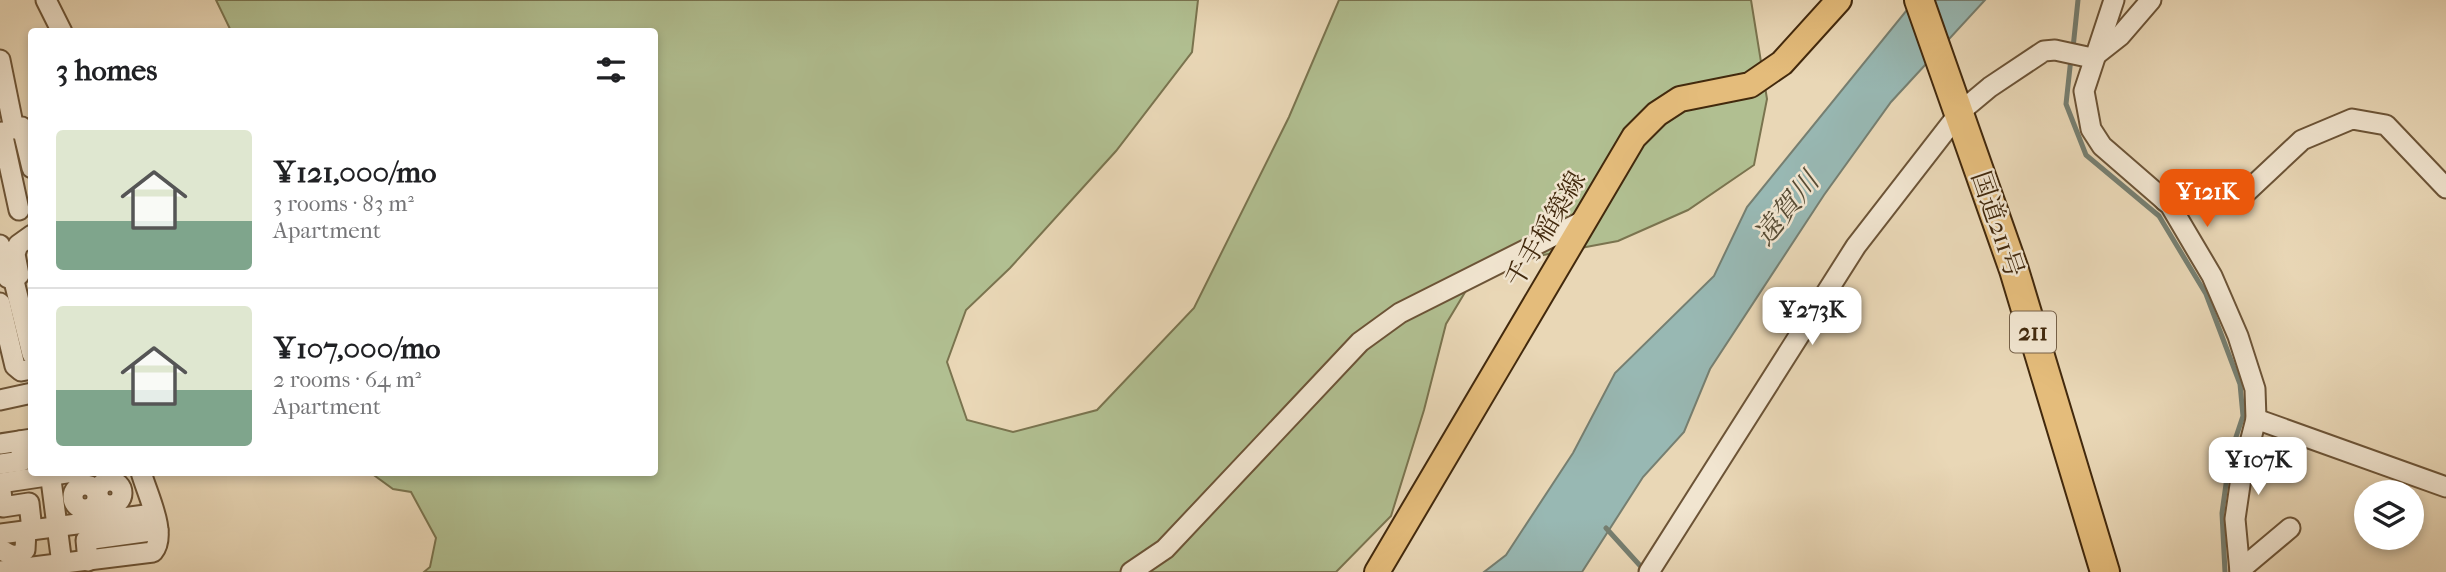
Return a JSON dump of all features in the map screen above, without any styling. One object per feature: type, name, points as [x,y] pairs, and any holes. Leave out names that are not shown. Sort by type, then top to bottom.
[{"type":"highway","name":"国道211号","points":[[1919,0],[2014,270],[2105,572]]},
{"type":"main road","name":"千手稲築線","points":[[1377,572],[1634,137],[1657,114],[1680,99],[1750,85],[1782,63],[1839,0]]},
{"type":"street","points":[[46,0],[60,28]]},
{"type":"street","points":[[2113,0],[2092,58],[2084,90],[2091,129],[2102,146],[2165,201],[2211,276],[2238,336],[2255,389],[2256,419],[2241,478],[2235,519],[2240,571]]},
{"type":"street","points":[[2092,58],[2120,36],[2151,0]]},
{"type":"street","points":[[1649,572],[1856,246],[1957,103],[1990,87],[2044,51],[2055,50],[2092,58]]},
{"type":"street","points":[[0,60],[3,94],[14,129],[28,159]]},
{"type":"street","points":[[2165,201],[2238,200],[2302,140],[2352,120],[2386,125],[2446,188]]},
{"type":"street","points":[[14,129],[5,174],[17,211]]},
{"type":"street","points":[[1131,572],[1165,549],[1360,342],[1400,313],[1585,220]]},
{"type":"street","points":[[28,238],[18,245],[15,254],[28,330]]},
{"type":"street","points":[[0,245],[19,275]]},
{"type":"street","points":[[0,303],[15,366],[21,371],[28,370]]},
{"type":"street","points":[[0,400],[28,394]]},
{"type":"street","points":[[2256,419],[2446,487]]},
{"type":"street","points":[[0,444],[26,440],[22,461],[0,464]]},
{"type":"street","points":[[0,549],[9,555],[20,555],[25,550],[29,530],[29,503],[3,507],[0,483],[39,476]]},
{"type":"street","points":[[0,571],[153,552],[159,545],[143,480],[122,490],[119,501],[112,505],[101,501],[97,494],[97,502],[87,509],[63,500],[51,476]]},
{"type":"street","points":[[62,564],[57,527],[63,500]]},
{"type":"street","points":[[0,534],[57,527],[155,522]]},
{"type":"street","points":[[2240,571],[2290,528]]},
{"type":"green space","points":[[216,0],[1198,0],[1192,52],[1116,151],[1010,268],[966,310],[947,362],[967,420],[1013,432],[1097,410],[1194,308],[1289,117],[1339,0],[1751,0],[1767,99],[1754,165],[1688,210],[1618,241],[1522,259],[1470,284],[1446,324],[1424,410],[1391,516],[1336,572],[424,572],[430,567],[436,538],[411,492],[393,489],[375,476],[658,476],[658,28],[230,28]]},
{"type":"water","name":"遠賀川","points":[[1915,0],[1985,0],[1891,102],[1824,195],[1710,369],[1684,432],[1643,477],[1582,572],[1484,572],[1506,555],[1573,453],[1615,373],[1714,276],[1747,207]]},
{"type":"waterway","points":[[2073,48],[2078,0]]},
{"type":"waterway","points":[[2071,58],[2066,104],[2086,155],[2159,216],[2206,294],[2240,384],[2243,416],[2230,455],[2222,513],[2225,572]]},
{"type":"waterway","points":[[1606,528],[1644,570]]}]
